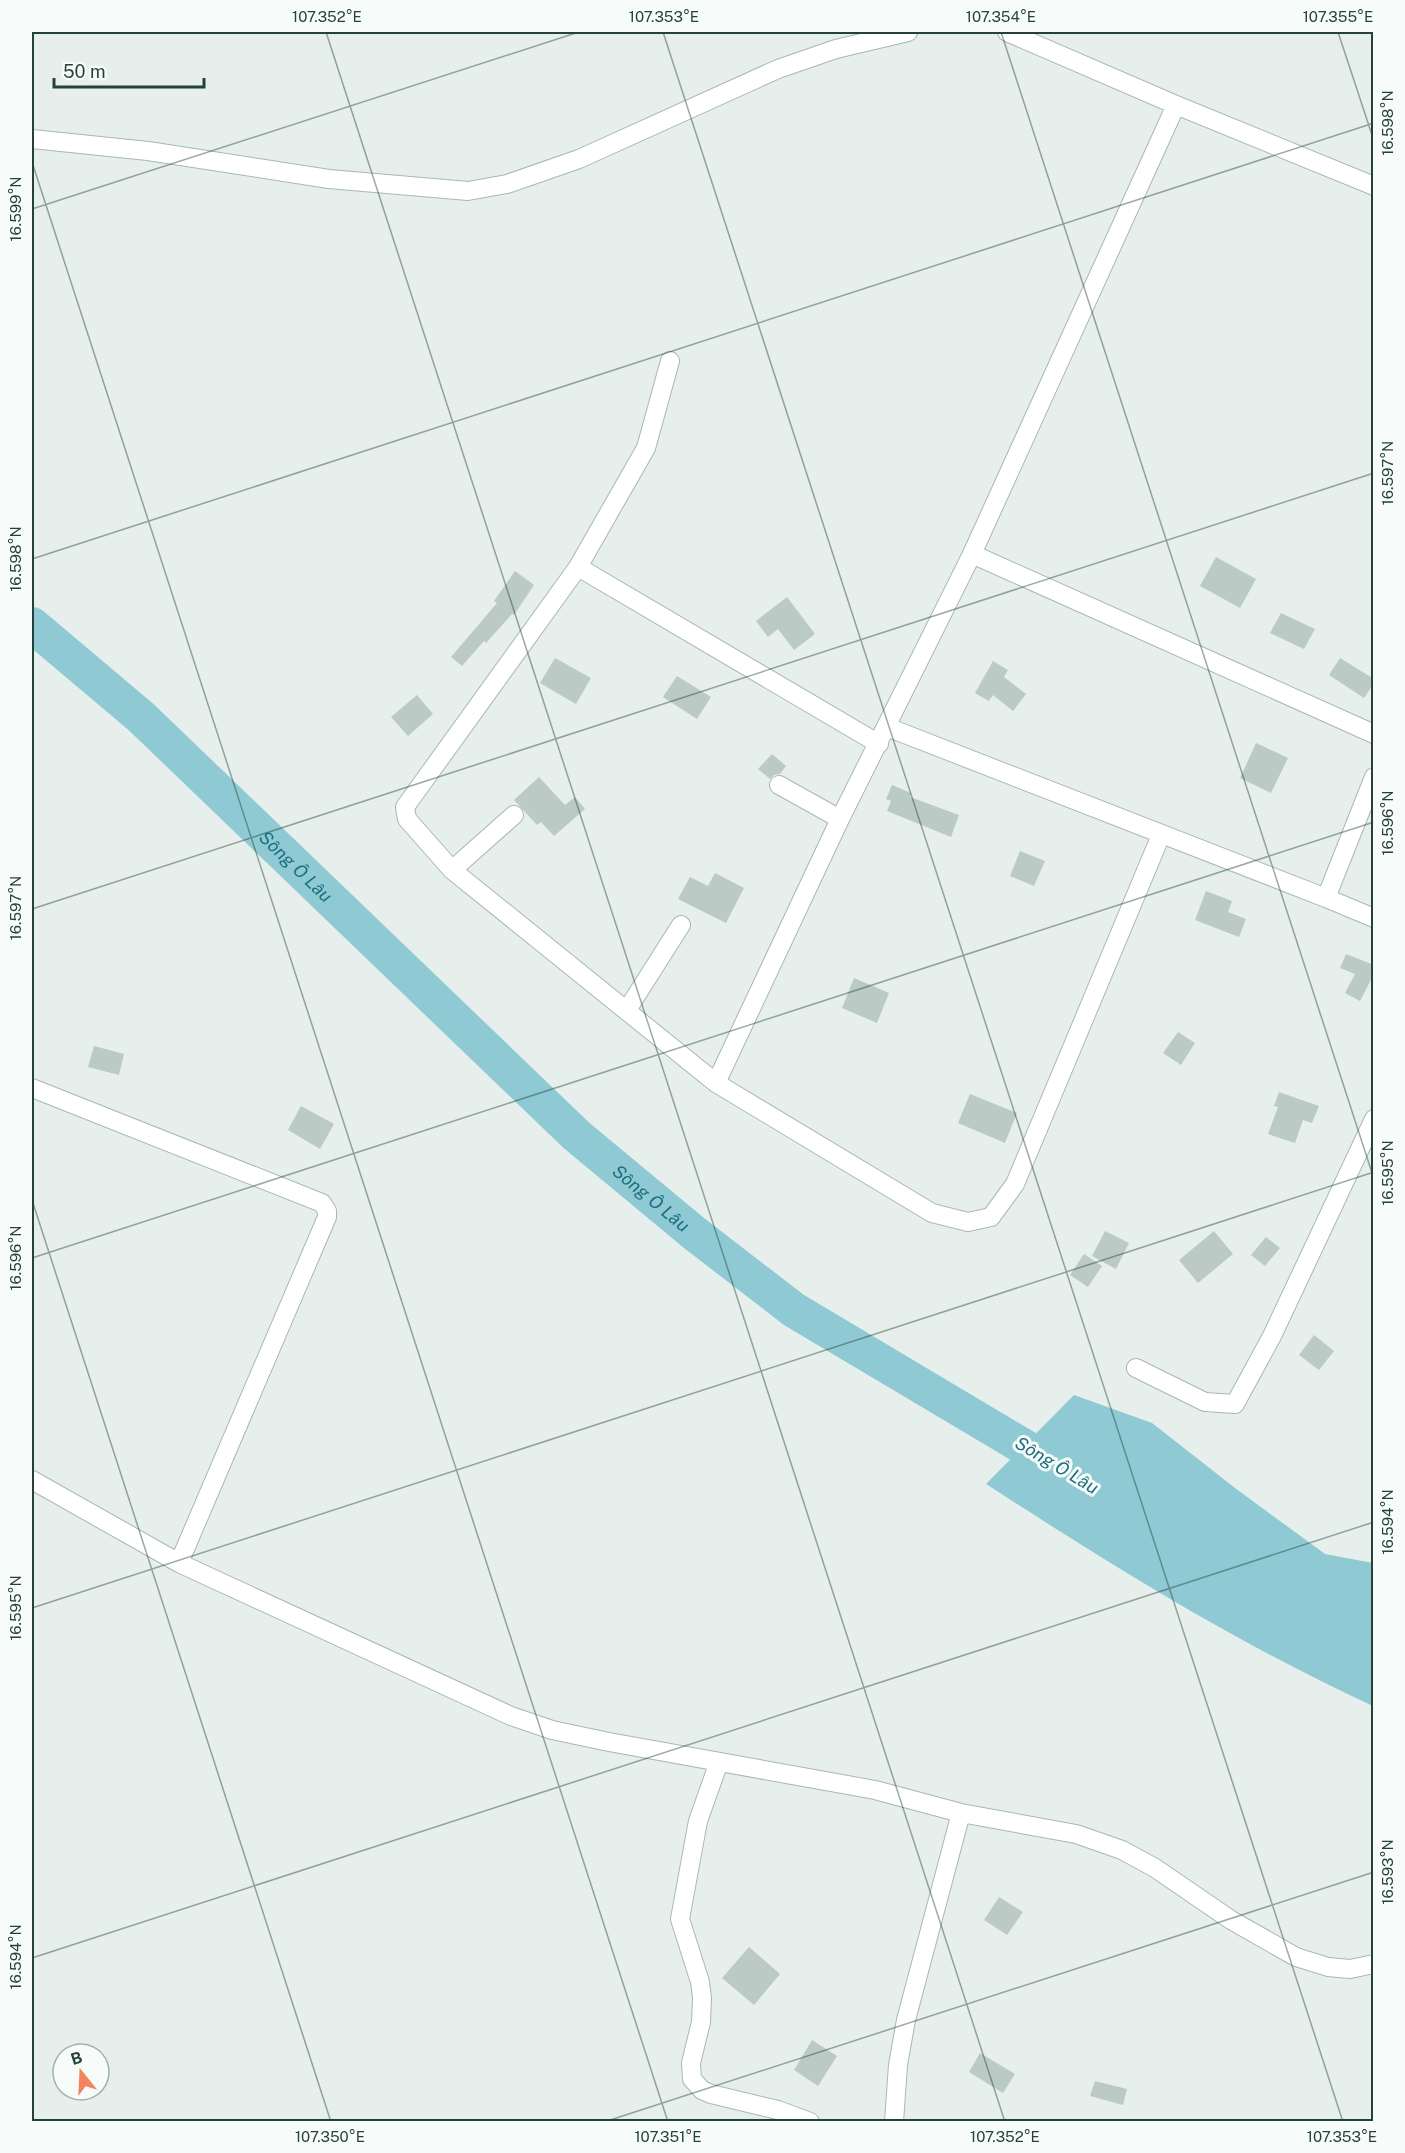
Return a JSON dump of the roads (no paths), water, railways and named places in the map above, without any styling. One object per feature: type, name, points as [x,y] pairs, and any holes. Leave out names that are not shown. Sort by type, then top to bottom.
[{"type":"street","points":[[32,139],[148,151],[329,179],[468,191],[507,184],[579,159],[777,69],[836,49],[909,32]]},
{"type":"street","points":[[1007,32],[1176,105],[1374,186]]},
{"type":"street","points":[[716,1083],[840,819],[972,554],[1176,105]]},
{"type":"street","points":[[670,361],[646,448],[578,567],[405,807],[407,819],[452,870],[716,1083],[932,1213],[968,1222],[991,1217],[1015,1184],[1161,835]]},
{"type":"street","points":[[972,554],[1374,734]]},
{"type":"street","points":[[578,567],[879,744]]},
{"type":"street","points":[[887,727],[1374,918]]},
{"type":"street","points":[[1326,898],[1374,777]]},
{"type":"street","points":[[779,785],[840,819]]},
{"type":"street","points":[[452,870],[513,815]]},
{"type":"street","points":[[627,1010],[681,925]]},
{"type":"street","points":[[32,1088],[322,1203],[327,1211],[323,1227],[180,1563]]},
{"type":"street","points":[[1136,1368],[1205,1402],[1235,1404],[1272,1336],[1374,1119]]},
{"type":"street","points":[[32,1480],[180,1563],[511,1716],[552,1730],[875,1790],[961,1813],[1023,1822],[1076,1834],[1122,1850],[1172,1879],[1231,1920],[1296,1957],[1328,1967],[1350,1969],[1374,1964]]},
{"type":"street","points":[[718,1762],[699,1821],[680,1919],[700,1982],[702,1998],[701,2022],[691,2063],[692,2079],[702,2090],[711,2094],[778,2110],[810,2121]]},
{"type":"street","points":[[894,2121],[898,2065],[906,2020],[961,1813]]},
{"type":"water","points":[[1074,1395],[1152,1423],[1325,1554],[1373,1563],[1373,1706],[1224,1630],[1080,1544],[986,1484]]},
{"type":"waterway","name":"Sông Ô Lâu","points":[[32,625],[141,717],[576,1135],[694,1233],[794,1310],[1066,1472]]}]
